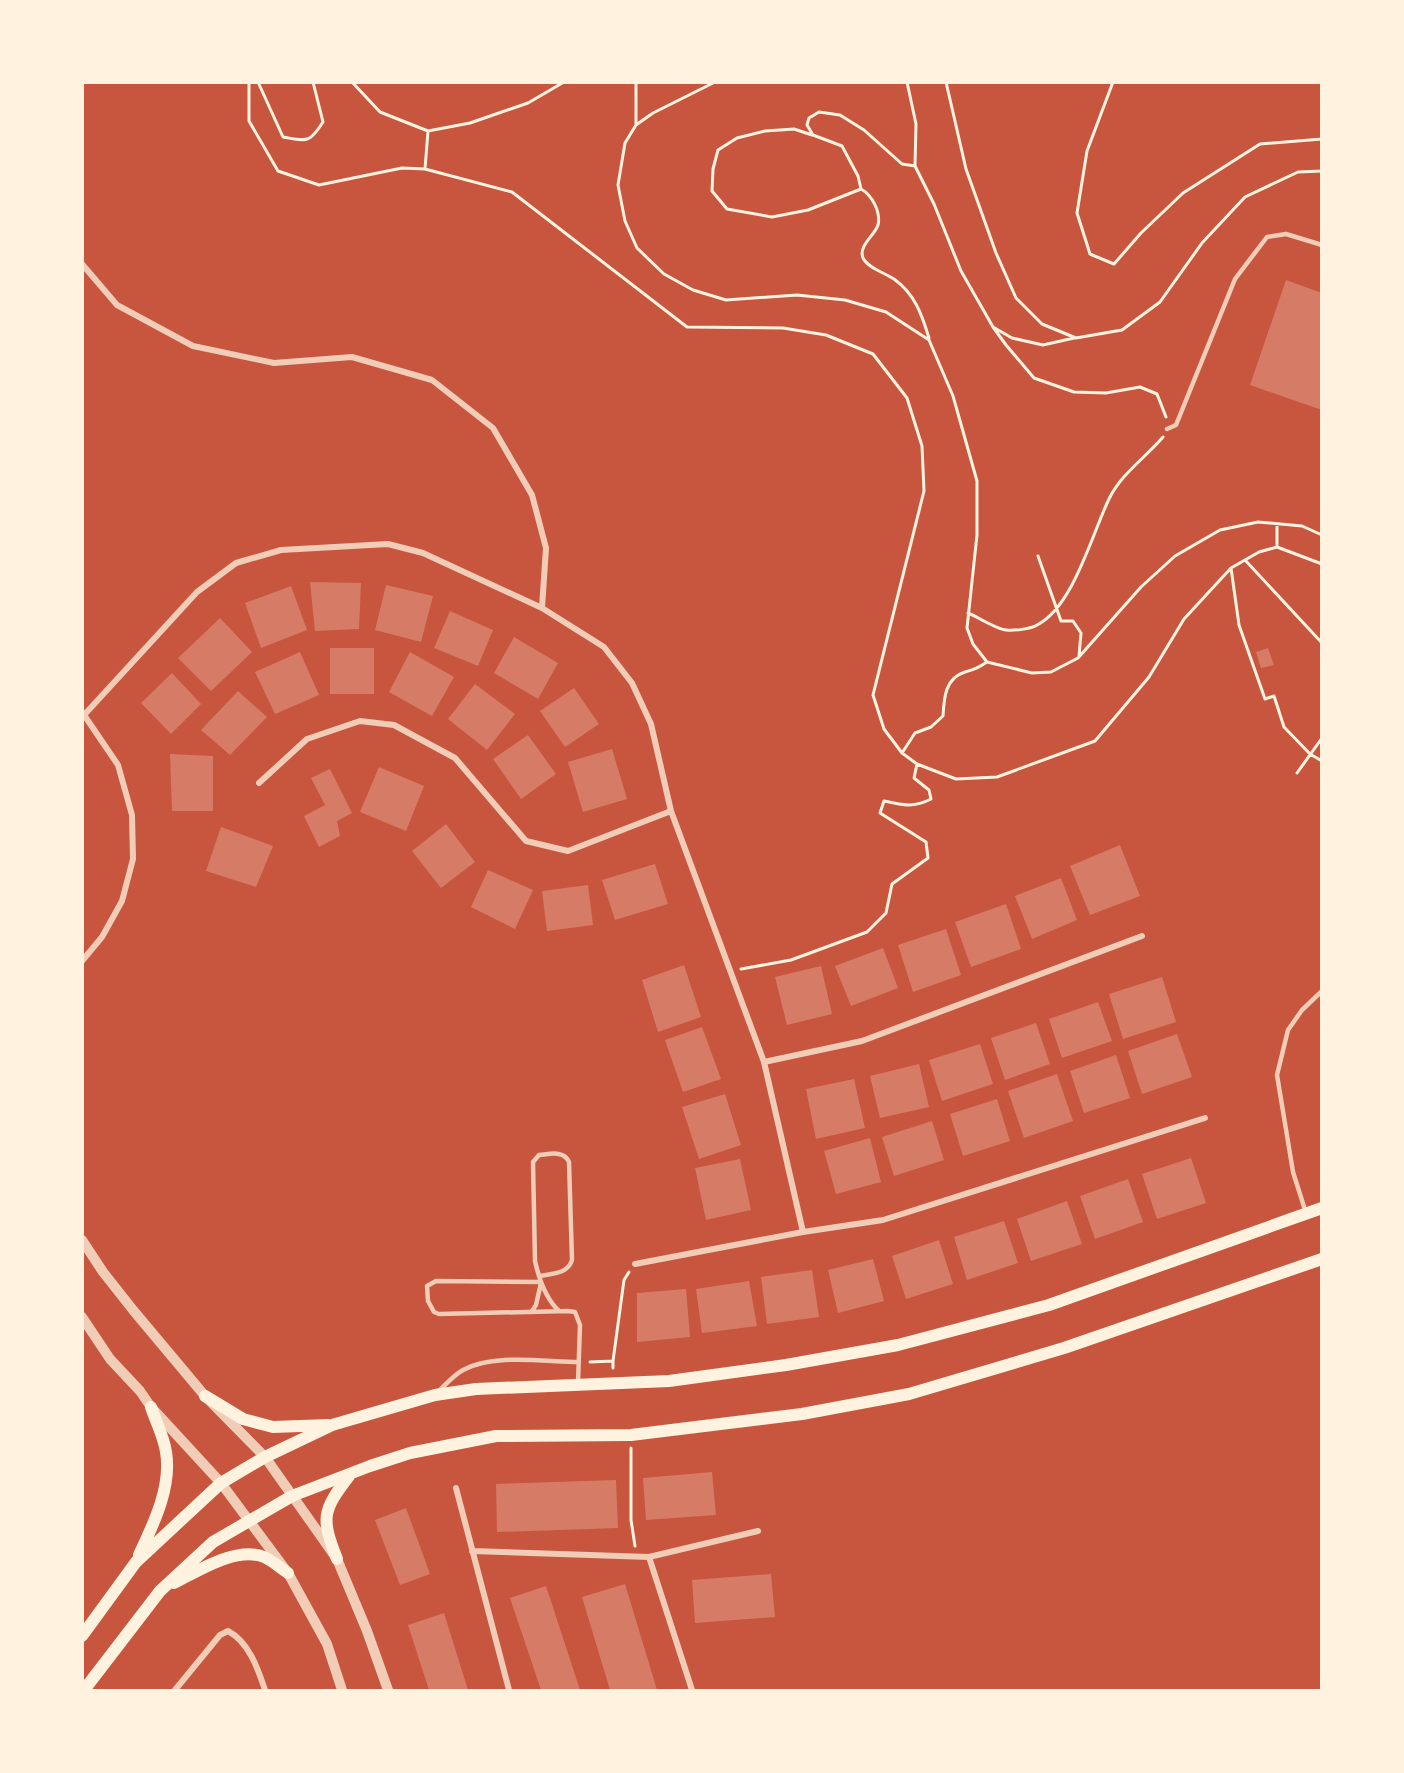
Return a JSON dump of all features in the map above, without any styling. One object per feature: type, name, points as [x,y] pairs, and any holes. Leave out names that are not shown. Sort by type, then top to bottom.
[{"type":"main road","points":[[82,1636],[136,1562],[221,1483],[266,1457],[332,1425],[435,1395],[476,1389],[669,1381],[898,1345],[1049,1305],[1322,1208]]},
{"type":"main road","points":[[84,1690],[160,1591],[213,1542],[292,1496],[370,1466],[410,1453],[496,1436],[630,1435],[802,1414],[909,1394],[1064,1348],[1322,1259]]},
{"type":"main road","points":[[205,1396],[243,1419],[273,1427],[332,1425]]},
{"type":"main road","points":[[136,1562],[156,1519],[165,1489],[166,1452],[151,1407]]},
{"type":"main road","points":[[337,1559],[331,1544],[326,1517],[331,1499],[350,1475]]},
{"type":"main road","points":[[160,1591],[214,1563],[243,1554],[264,1556],[288,1573]]},
{"type":"street","points":[[82,264],[117,305],[193,346],[274,363],[352,357],[432,380],[493,428],[532,495],[546,548],[542,608]]},
{"type":"street","points":[[82,961],[102,937],[122,901],[133,859],[132,815],[118,765],[84,713],[197,592],[236,563],[281,550],[388,544],[423,553],[542,608],[604,646],[632,682],[651,724],[671,811],[764,1062],[803,1232]]},
{"type":"street","points":[[259,783],[307,739],[360,721],[394,725],[455,758],[526,841],[568,851],[671,811]]},
{"type":"street","points":[[764,1062],[862,1041],[1142,936]]},
{"type":"street","points":[[635,1264],[803,1232],[882,1220],[1205,1118]]},
{"type":"street","points":[[82,1240],[133,1310],[205,1396],[266,1457],[337,1559],[388,1690]]},
{"type":"street","points":[[82,1317],[110,1359],[221,1483],[288,1573],[327,1644],[342,1690]]},
{"type":"street","points":[[456,1488],[509,1690]]},
{"type":"street","points":[[472,1551],[649,1557],[758,1531]]},
{"type":"street","points":[[649,1557],[692,1690]]},
{"type":"street","points":[[175,1690],[220,1635],[228,1631],[238,1636],[251,1657],[266,1690]]},
{"type":"lane","points":[[1167,429],[1176,425],[1235,279],[1267,237],[1286,234],[1322,245]]},
{"type":"lane","points":[[1306,1213],[1293,1172],[1277,1075],[1288,1030],[1302,1010],[1322,991]]},
{"type":"lane","points":[[559,1311],[547,1297],[540,1279],[535,1261],[532,1162],[539,1155],[563,1154],[567,1156],[569,1162],[572,1260],[570,1266],[566,1270],[540,1279],[436,1281],[427,1286],[428,1301],[434,1312],[575,1312],[580,1325],[578,1386]]},
{"type":"lane","points":[[532,1311],[536,1305],[540,1279]]},
{"type":"lane","points":[[435,1395],[462,1370],[481,1363],[579,1362]]},
{"type":"path","points":[[249,82],[249,121],[278,171],[319,185],[402,168],[425,170],[512,192],[687,327],[783,328],[826,335],[873,354],[906,398],[922,446],[924,491],[873,695],[884,729],[902,753],[917,764],[956,779],[998,777],[1095,741],[1149,677],[1184,619],[1231,568],[1259,552],[1277,547],[1322,564]]},
{"type":"path","points":[[258,82],[283,137],[304,140],[314,136],[323,122],[314,82]]},
{"type":"path","points":[[352,82],[380,112],[428,131],[470,123],[518,107],[564,82]]},
{"type":"path","points":[[636,82],[636,125]]},
{"type":"path","points":[[715,82],[653,113],[636,125],[625,143],[618,185],[624,221],[637,248],[664,274],[693,290],[726,300],[797,295],[845,300],[886,312],[929,340]]},
{"type":"path","points":[[907,82],[916,124],[915,166],[934,204],[961,271],[1006,345],[1034,378],[1074,392],[1106,393],[1140,387],[1157,394],[1167,419],[1164,436],[1147,456],[1126,473],[1109,498],[1076,577],[1056,610],[1036,626],[1005,630],[968,613]]},
{"type":"path","points":[[946,82],[966,169],[996,253],[1016,298],[1042,324],[1076,338]]},
{"type":"path","points":[[1113,82],[1087,150],[1077,213],[1090,254],[1114,264],[1141,233],[1183,193],[1260,144],[1322,139]]},
{"type":"path","points":[[813,135],[807,125],[809,118],[819,112],[840,115],[864,130],[902,164],[915,166]]},
{"type":"path","points":[[861,189],[858,176],[842,146],[794,129],[765,131],[737,138],[718,150],[711,191],[727,209],[772,217],[808,210],[861,189],[869,193],[876,207],[878,224],[862,250],[862,256],[911,295],[921,312],[929,340],[952,396],[977,481],[977,535],[967,628],[973,644],[987,662],[1032,673],[1051,672],[1078,657],[1141,587],[1175,556],[1220,530],[1258,522],[1302,526],[1322,535]]},
{"type":"path","points":[[425,170],[428,131]]},
{"type":"path","points":[[993,327],[1012,338],[1043,345],[1122,330],[1160,302],[1202,243],[1245,197],[1298,172],[1322,171]]},
{"type":"path","points":[[1277,524],[1277,547]]},
{"type":"path","points":[[1038,556],[1061,621],[1073,621],[1081,633],[1078,657]]},
{"type":"path","points":[[1245,560],[1322,643]]},
{"type":"path","points":[[1231,568],[1239,624],[1265,699],[1274,696],[1284,727],[1310,754],[1322,761]]},
{"type":"path","points":[[902,753],[915,733],[931,727],[943,716],[945,696],[951,680],[965,672],[974,671],[987,662]]},
{"type":"path","points":[[1297,773],[1322,738]]},
{"type":"path","points":[[730,970],[791,960],[867,932],[886,913],[892,884],[928,858],[926,842],[880,813],[884,801],[903,806],[920,805],[931,799],[929,790],[914,778],[917,764]]},
{"type":"path","points":[[613,1384],[613,1361],[624,1280],[635,1264]]},
{"type":"path","points":[[579,1362],[613,1361]]},
{"type":"path","points":[[630,1435],[631,1520],[637,1557]]},
{"type":"building","points":[[1286,280],[1322,293],[1322,410],[1250,385]]},
{"type":"building","points":[[310,582],[361,583],[359,629],[315,631]]},
{"type":"building","points":[[386,585],[433,596],[421,642],[375,630]]},
{"type":"building","points":[[291,586],[307,630],[261,648],[245,603]]},
{"type":"building","points":[[450,611],[493,630],[478,666],[434,648]]},
{"type":"building","points":[[220,618],[252,652],[211,691],[178,658]]},
{"type":"building","points":[[514,637],[558,663],[538,699],[494,673]]},
{"type":"building","points":[[330,648],[374,648],[374,694],[330,694]]},
{"type":"building","points":[[1268,648],[1274,665],[1261,668],[1256,652]]},
{"type":"building","points":[[300,652],[319,695],[275,714],[255,672]]},
{"type":"building","points":[[410,652],[454,677],[432,716],[389,692]]},
{"type":"building","points":[[172,673],[201,704],[171,734],[141,703]]},
{"type":"building","points":[[475,684],[515,714],[487,750],[448,719]]},
{"type":"building","points":[[574,688],[599,724],[565,747],[540,711]]},
{"type":"building","points":[[238,691],[267,717],[230,755],[201,730]]},
{"type":"building","points":[[528,735],[556,774],[521,799],[493,759]]},
{"type":"building","points":[[612,749],[627,799],[583,812],[568,762]]},
{"type":"building","points":[[170,754],[213,756],[213,811],[172,811]]},
{"type":"building","points":[[379,767],[424,786],[406,831],[360,812]]},
{"type":"building","points":[[330,769],[352,813],[337,821],[340,836],[319,847],[304,816],[325,805],[311,778]]},
{"type":"building","points":[[446,824],[475,862],[441,888],[412,851]]},
{"type":"building","points":[[221,827],[273,846],[256,887],[206,871]]},
{"type":"building","points":[[1120,845],[1140,896],[1090,915],[1070,866]]},
{"type":"building","points":[[655,864],[668,904],[615,920],[602,880]]},
{"type":"building","points":[[488,870],[533,890],[515,929],[471,907]]},
{"type":"building","points":[[1061,878],[1077,920],[1032,939],[1015,896]]},
{"type":"building","points":[[588,885],[593,925],[547,931],[542,891]]},
{"type":"building","points":[[1006,904],[1021,949],[971,967],[955,922]]},
{"type":"building","points":[[946,929],[961,975],[913,992],[898,945]]},
{"type":"building","points":[[883,948],[898,988],[851,1006],[835,966]]},
{"type":"building","points":[[684,965],[701,1017],[658,1032],[642,980]]},
{"type":"building","points":[[821,966],[832,1014],[787,1025],[775,977]]},
{"type":"building","points":[[1162,977],[1176,1022],[1123,1039],[1109,994]]},
{"type":"building","points":[[1098,1002],[1112,1041],[1062,1058],[1049,1019]]},
{"type":"building","points":[[1036,1023],[1050,1064],[1005,1080],[991,1038]]},
{"type":"building","points":[[702,1027],[721,1079],[683,1092],[665,1040]]},
{"type":"building","points":[[1177,1034],[1192,1077],[1142,1094],[1128,1051]]},
{"type":"building","points":[[980,1044],[993,1084],[942,1101],[929,1060]]},
{"type":"building","points":[[1116,1055],[1130,1098],[1084,1113],[1070,1071]]},
{"type":"building","points":[[919,1064],[929,1107],[880,1118],[870,1076]]},
{"type":"building","points":[[1057,1074],[1073,1121],[1024,1138],[1008,1091]]},
{"type":"building","points":[[854,1079],[865,1128],[816,1139],[806,1089]]},
{"type":"building","points":[[725,1094],[741,1145],[699,1159],[682,1107]]},
{"type":"building","points":[[997,1099],[1010,1141],[963,1156],[950,1114]]},
{"type":"building","points":[[932,1121],[944,1160],[894,1176],[882,1137]]},
{"type":"building","points":[[870,1138],[881,1182],[836,1194],[824,1151]]},
{"type":"building","points":[[1191,1158],[1206,1203],[1157,1219],[1142,1174]]},
{"type":"building","points":[[740,1159],[751,1210],[706,1220],[695,1168]]},
{"type":"building","points":[[1128,1179],[1143,1222],[1095,1239],[1080,1196]]},
{"type":"building","points":[[1067,1201],[1082,1244],[1031,1261],[1017,1219]]},
{"type":"building","points":[[1004,1221],[1018,1263],[967,1280],[954,1237]]},
{"type":"building","points":[[939,1240],[953,1284],[906,1299],[892,1256]]},
{"type":"building","points":[[873,1259],[884,1301],[838,1313],[828,1270]]},
{"type":"building","points":[[812,1270],[819,1317],[767,1324],[761,1277]]},
{"type":"building","points":[[749,1281],[757,1326],[702,1333],[696,1289]]},
{"type":"building","points":[[686,1289],[690,1337],[637,1342],[637,1293]]},
{"type":"building","points":[[712,1472],[716,1515],[646,1520],[643,1478]]},
{"type":"building","points":[[616,1480],[618,1528],[497,1532],[496,1484]]},
{"type":"building","points":[[406,1508],[430,1574],[400,1585],[375,1520]]},
{"type":"building","points":[[771,1574],[775,1617],[695,1623],[692,1580]]},
{"type":"building","points":[[625,1584],[657,1690],[610,1690],[582,1597]]},
{"type":"building","points":[[546,1586],[580,1690],[541,1690],[510,1598]]},
{"type":"building","points":[[444,1613],[468,1690],[429,1690],[408,1625]]}]
